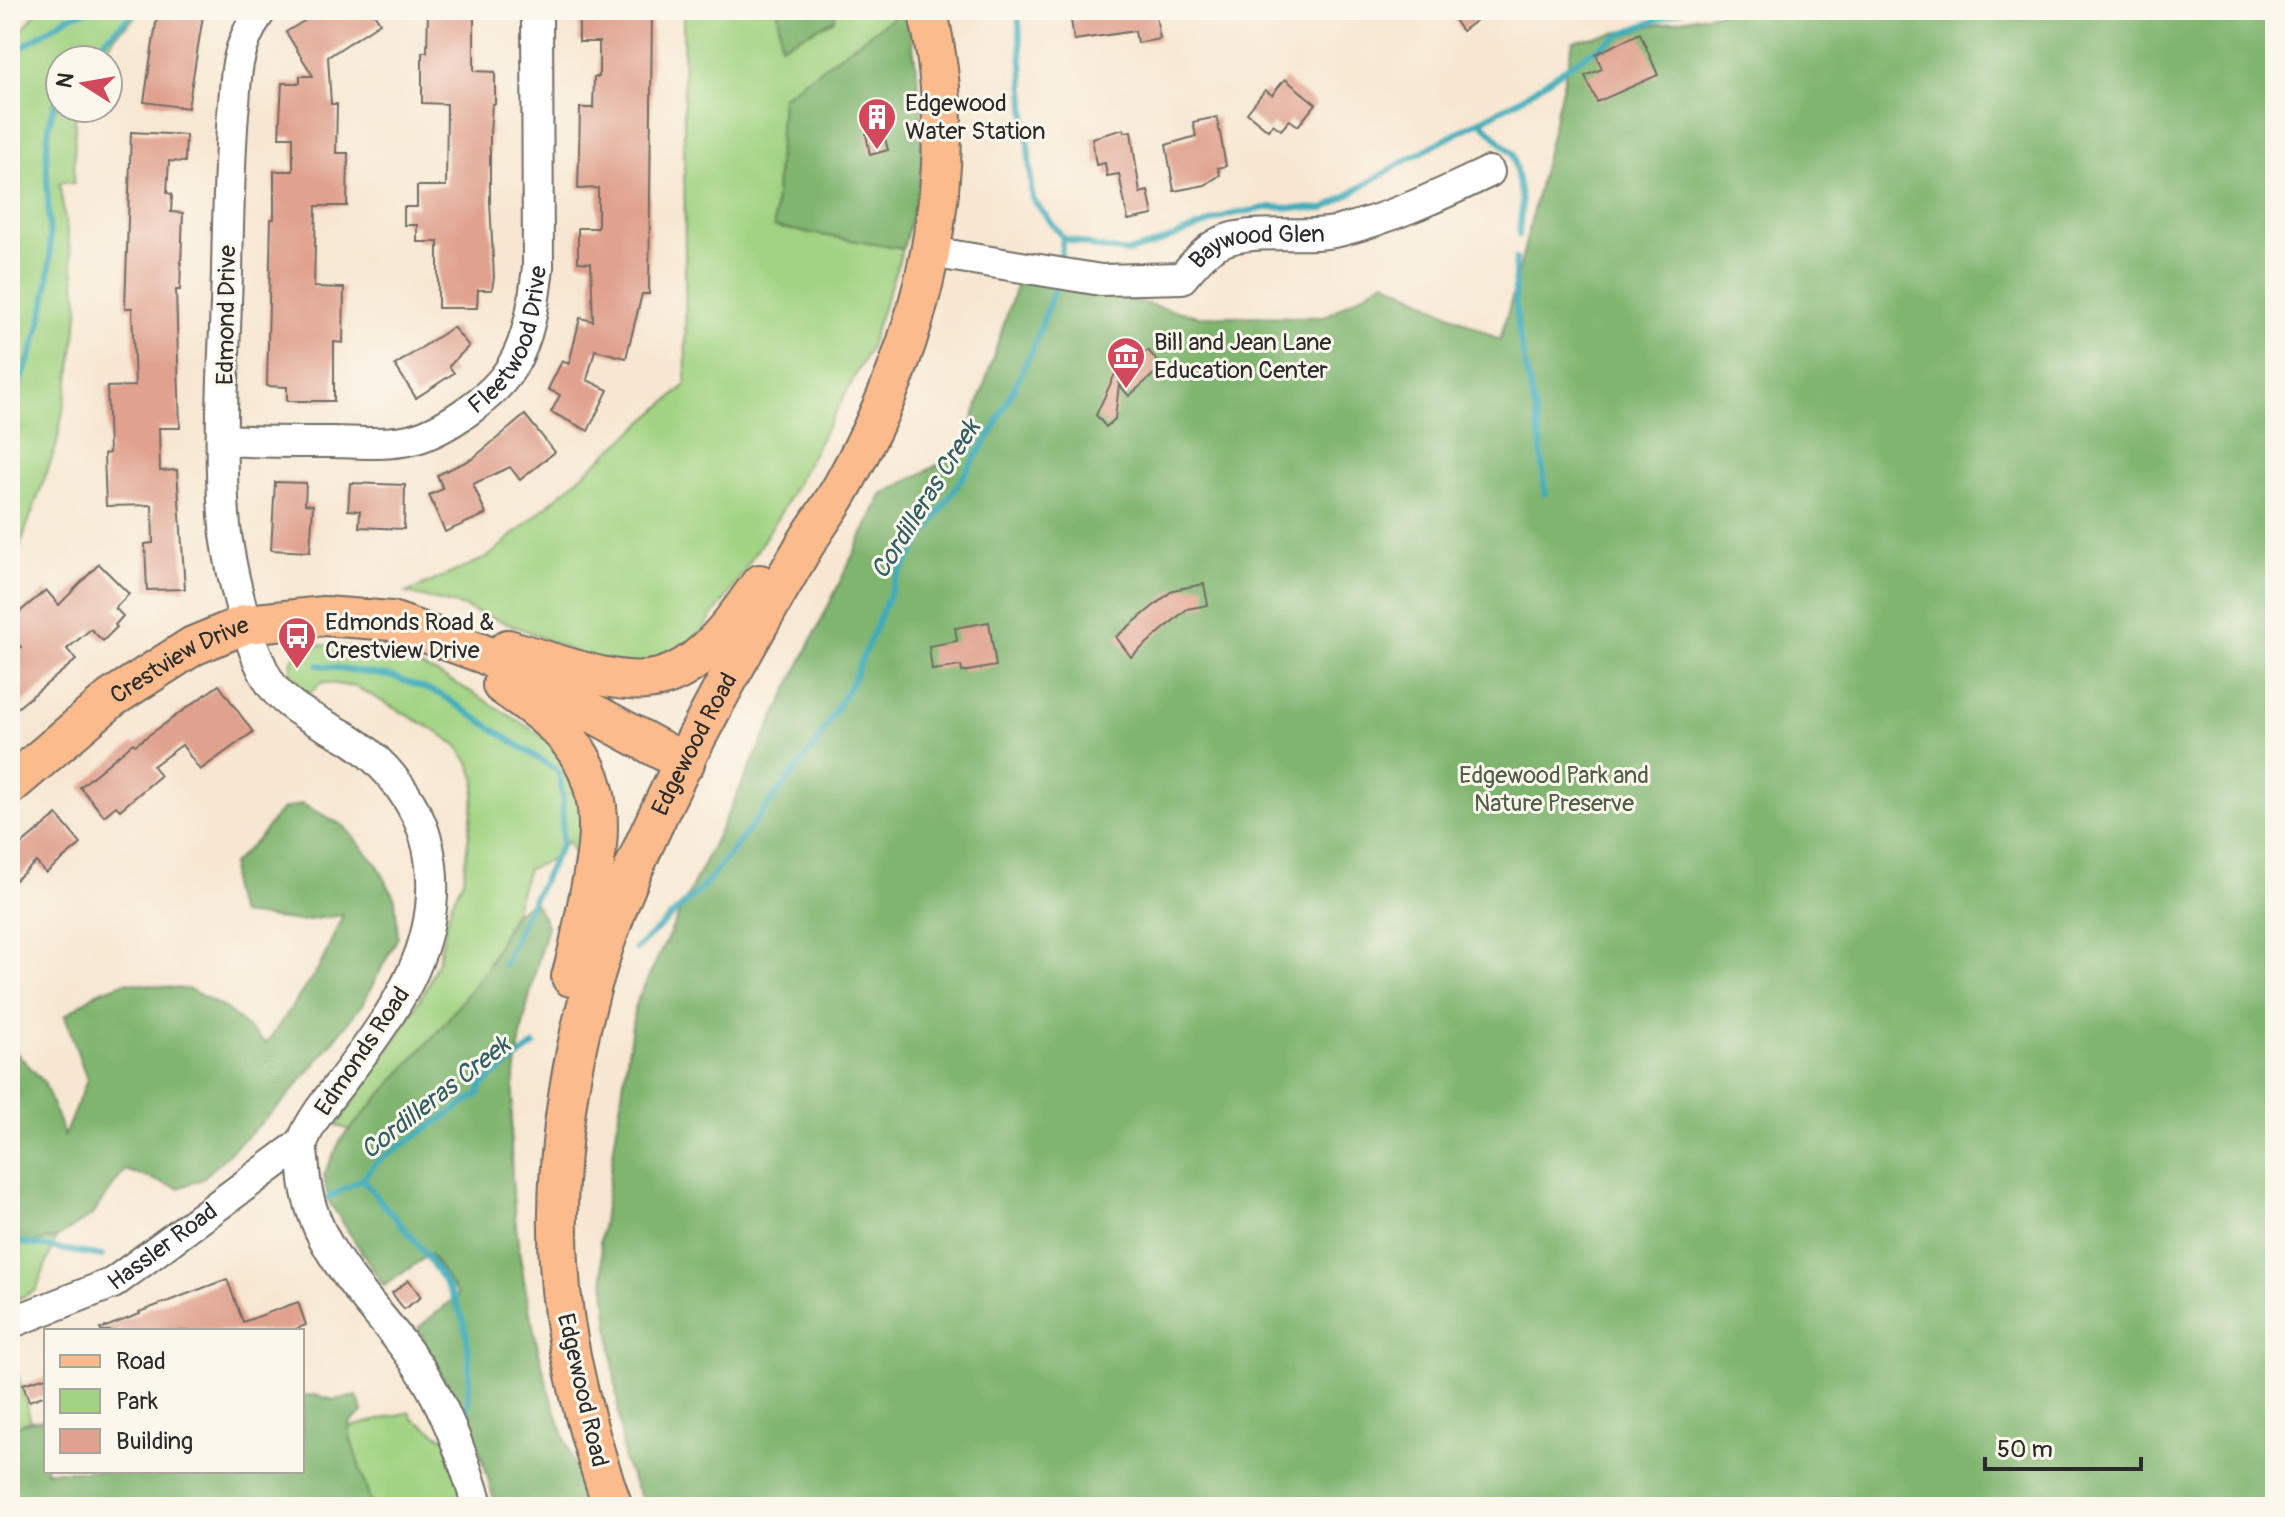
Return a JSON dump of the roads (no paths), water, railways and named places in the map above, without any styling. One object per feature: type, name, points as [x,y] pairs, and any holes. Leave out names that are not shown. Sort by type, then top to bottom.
[{"type":"main road","name":"Edgewood Road","points":[[613,1507],[586,1422],[564,1319],[558,1176],[575,1054],[595,974],[633,868],[685,763],[801,550],[843,484],[896,369],[930,252],[943,159],[939,72],[927,10]]},
{"type":"main road","points":[[392,621],[489,643],[614,679],[651,681],[686,669],[719,637],[758,587],[896,369]]},
{"type":"main road","name":"Crestview Drive","points":[[10,785],[112,698],[193,646],[246,624],[324,616],[392,621],[486,655],[685,763]]},
{"type":"main road","points":[[392,621],[455,653],[538,712],[576,750],[595,791],[600,815],[599,840],[564,1004],[554,1080],[552,1123],[558,1176]]},
{"type":"street","name":"Edmond Drive","points":[[246,624],[224,517],[230,147],[238,64],[248,28],[261,10]]},
{"type":"street","name":"Fleetwood Drive","points":[[223,440],[377,443],[413,439],[444,427],[492,391],[511,368],[524,339],[538,267],[537,10]]},
{"type":"street","name":"Baywood Glen","points":[[930,252],[1101,280],[1182,278],[1212,247],[1226,240],[1251,235],[1315,235],[1350,228],[1437,197],[1489,172]]},
{"type":"street","name":"Edmonds Road","points":[[246,624],[266,678],[286,701],[355,742],[386,770],[410,802],[426,840],[433,877],[429,929],[412,975],[384,1024],[324,1104],[302,1143],[308,1194],[331,1255],[430,1384],[462,1453],[478,1507]]},
{"type":"street","name":"Hassler Road","points":[[10,1323],[113,1283],[302,1143]]},
{"type":"waterway","points":[[10,55],[68,17],[91,10]]},
{"type":"waterway","points":[[100,44],[137,10]]},
{"type":"waterway","name":"Cordilleras Creek","points":[[1018,10],[1032,198],[1063,238],[1060,263]]},
{"type":"waterway","points":[[1063,238],[1128,252],[1228,215],[1271,207],[1324,209],[1519,100],[1624,33],[1682,10]]},
{"type":"waterway","points":[[1888,10],[1903,17],[1931,10]]},
{"type":"waterway","points":[[1480,121],[1513,154],[1522,202],[1519,235]]},
{"type":"waterway","points":[[10,403],[32,352],[46,299],[50,263],[47,152],[50,124]]},
{"type":"waterway","points":[[1516,259],[1517,320],[1537,420],[1545,494]]},
{"type":"waterway","name":"Cordilleras Creek","points":[[636,949],[705,885],[815,746],[853,680],[896,579],[994,429],[1034,346],[1057,282]]},
{"type":"waterway","points":[[318,665],[393,677],[440,694],[559,772],[563,802],[562,844],[522,921],[504,965]]},
{"type":"waterway","name":"Cordilleras Creek","points":[[328,1198],[362,1179],[377,1162],[479,1094],[481,1086],[534,1045]]},
{"type":"waterway","name":"Cordilleras Creek","points":[[362,1179],[420,1248],[457,1305],[468,1351],[466,1434]]},
{"type":"waterway","points":[[12,1241],[102,1256]]},
{"type":"place","name":"Edgewood Water Station","points":[[877,151]]},
{"type":"place","name":"Bill and Jean Lane Education Center","points":[[1126,390]]},
{"type":"place","name":"Edmonds Road & Crestview Drive","points":[[297,670]]},
{"type":"park label","name":"Edgewood Park and Nature Preserve","points":[[1554,789]]}]
